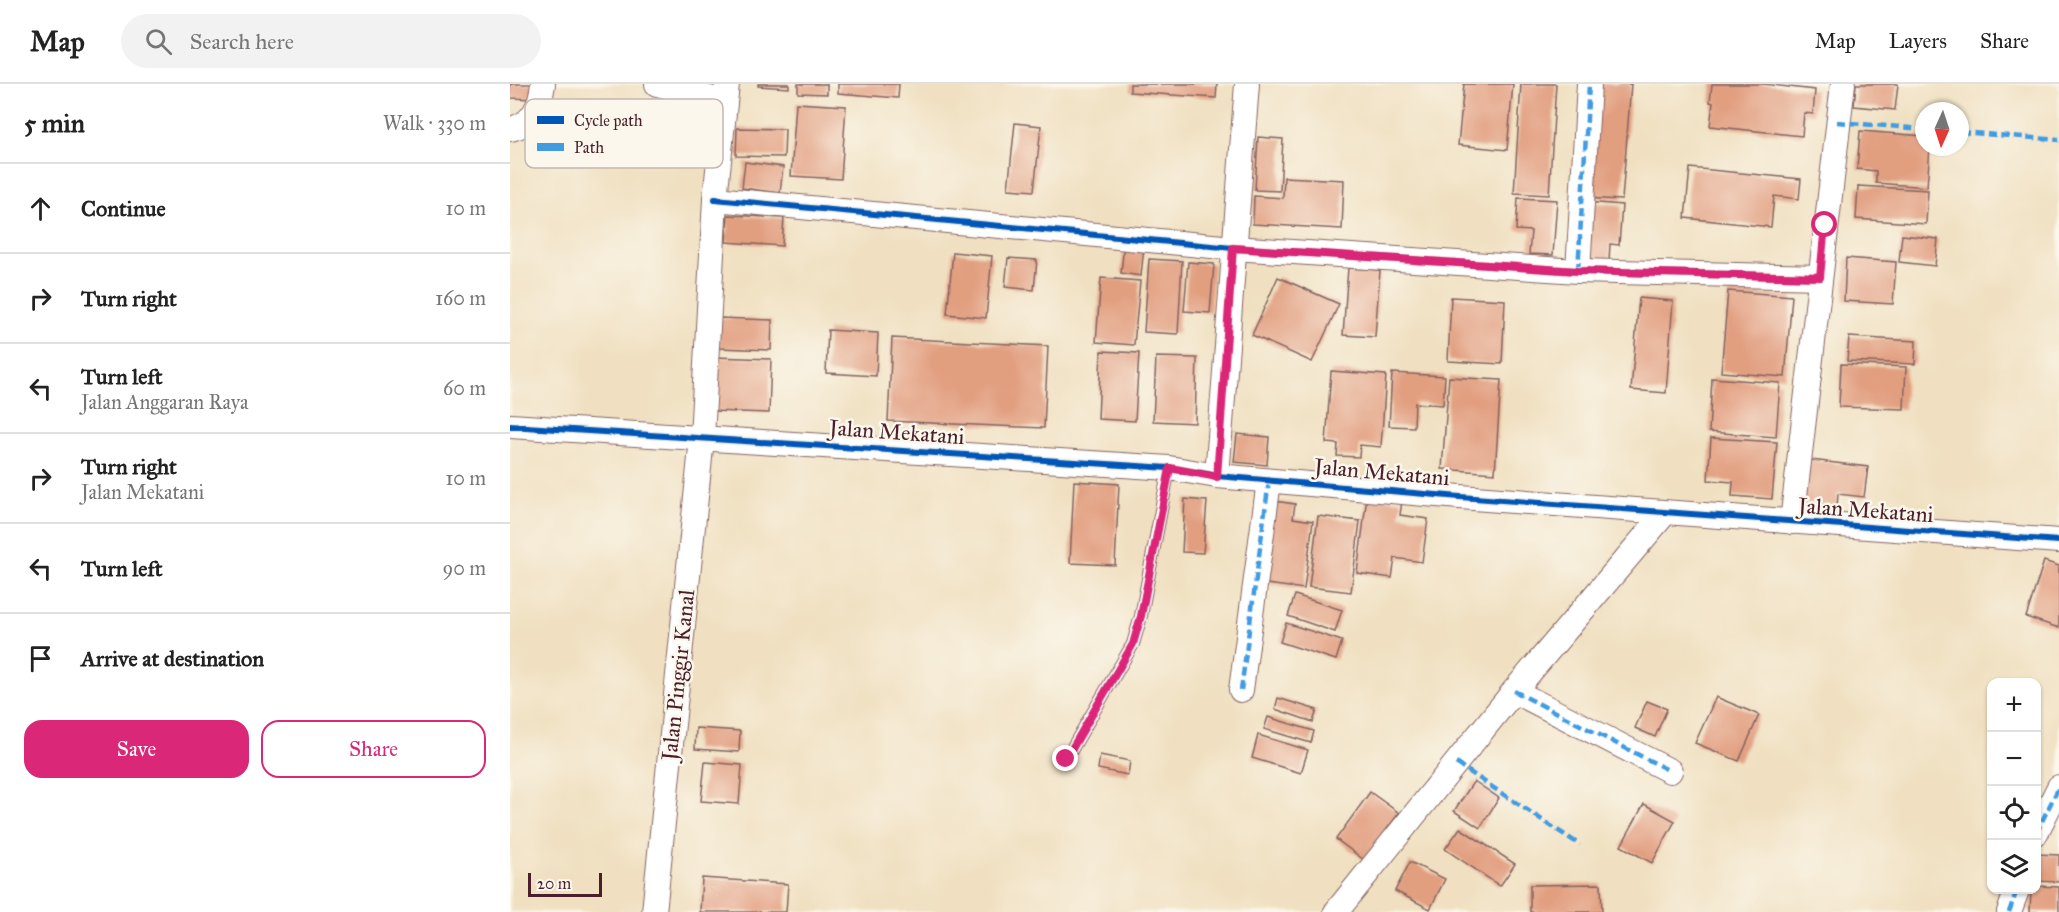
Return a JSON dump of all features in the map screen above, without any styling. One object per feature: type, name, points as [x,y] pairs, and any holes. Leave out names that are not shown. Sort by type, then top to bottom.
[{"type":"street","points":[[540,99],[543,84]]},
{"type":"street","points":[[657,84],[726,93]]},
{"type":"street","points":[[1217,477],[1247,84]]},
{"type":"street","points":[[1578,271],[1589,84]]},
{"type":"street","points":[[1792,522],[1843,84]]},
{"type":"street","name":"Jalan Pinggir Kanal","points":[[723,122],[726,93]]},
{"type":"street","points":[[510,129],[518,128],[525,123]]},
{"type":"street","name":"Jalan Pinggir Kanal","points":[[654,912],[702,438],[718,168]]},
{"type":"street","points":[[715,199],[1233,248],[1578,271],[1820,277]]},
{"type":"street","name":"Jalan Mekatani","points":[[510,426],[1170,468],[1217,477],[1665,513],[2059,541]]},
{"type":"street","points":[[1241,690],[1269,481]]},
{"type":"street","points":[[1336,912],[1514,691],[1665,513]]},
{"type":"street","points":[[1514,691],[1670,771]]},
{"type":"street","points":[[2041,825],[2059,787]]},
{"type":"street","points":[[2009,912],[2016,894]]},
{"type":"lane","points":[[1066,759],[1133,644],[1141,616],[1170,468]]},
{"type":"building","points":[[510,84],[537,84],[537,99],[510,98]]},
{"type":"building","points":[[758,84],[789,84],[789,88],[758,86]]},
{"type":"building","points":[[798,84],[827,84],[827,94],[798,93]]},
{"type":"building","points":[[838,84],[899,84],[898,98],[838,93]]},
{"type":"building","points":[[1130,84],[1217,84],[1216,98],[1130,92]]},
{"type":"building","points":[[1464,84],[1513,84],[1507,150],[1458,145]]},
{"type":"building","points":[[1521,84],[1556,84],[1549,195],[1514,193]]},
{"type":"building","points":[[1594,84],[1631,84],[1622,200],[1584,198]]},
{"type":"building","points":[[1712,84],[1763,84],[1815,90],[1813,114],[1804,113],[1802,136],[1710,126],[1713,103],[1710,102]]},
{"type":"building","points":[[1856,84],[1898,84],[1895,110],[1854,106]]},
{"type":"building","points":[[796,103],[846,106],[841,179],[791,176]]},
{"type":"building","points":[[1015,123],[1041,126],[1034,191],[1008,189]]},
{"type":"building","points":[[737,128],[785,129],[784,157],[736,156]]},
{"type":"building","points":[[1860,131],[1915,135],[1915,156],[1929,156],[1927,187],[1876,183],[1876,171],[1857,169]]},
{"type":"building","points":[[1258,137],[1283,139],[1280,191],[1255,190]]},
{"type":"building","points":[[745,162],[783,167],[780,193],[742,188]]},
{"type":"building","points":[[1690,168],[1801,179],[1799,199],[1774,196],[1771,227],[1685,218]]},
{"type":"building","points":[[1284,177],[1344,180],[1342,229],[1253,224],[1254,196],[1283,198]]},
{"type":"building","points":[[1858,186],[1928,190],[1926,224],[1856,219]]},
{"type":"building","points":[[1518,198],[1557,200],[1553,255],[1529,254],[1531,231],[1516,230]]},
{"type":"building","points":[[1586,202],[1622,205],[1619,245],[1610,244],[1609,261],[1582,259]]},
{"type":"building","points":[[728,215],[784,218],[782,246],[726,242]]},
{"type":"building","points":[[1902,235],[1938,239],[1935,266],[1899,262]]},
{"type":"building","points":[[1124,244],[1144,246],[1141,276],[1121,273]]},
{"type":"building","points":[[953,252],[992,256],[986,318],[947,314]]},
{"type":"building","points":[[1008,258],[1037,260],[1034,290],[1005,287]]},
{"type":"building","points":[[1846,258],[1896,262],[1893,304],[1844,301]]},
{"type":"building","points":[[1149,259],[1182,261],[1178,334],[1144,332]]},
{"type":"building","points":[[1188,262],[1214,264],[1210,313],[1184,311]]},
{"type":"building","points":[[1348,268],[1380,270],[1375,337],[1343,335]]},
{"type":"building","points":[[1278,277],[1339,304],[1312,362],[1252,335]]},
{"type":"building","points":[[1101,278],[1140,281],[1134,345],[1096,342]]},
{"type":"building","points":[[1728,291],[1792,296],[1785,377],[1721,372]]},
{"type":"building","points":[[1451,297],[1505,300],[1502,364],[1448,361]]},
{"type":"building","points":[[1639,298],[1673,301],[1666,393],[1631,390]]},
{"type":"building","points":[[720,318],[772,320],[771,350],[719,348]]},
{"type":"building","points":[[828,330],[878,333],[876,376],[826,373]]},
{"type":"building","points":[[1849,337],[1916,341],[1915,364],[1847,361]]},
{"type":"building","points":[[892,338],[1048,346],[1044,428],[888,421]]},
{"type":"building","points":[[1101,351],[1139,353],[1135,421],[1098,419]]},
{"type":"building","points":[[714,357],[771,359],[769,413],[712,411]]},
{"type":"building","points":[[1156,357],[1197,358],[1195,423],[1153,421]]},
{"type":"building","points":[[1841,364],[1906,367],[1904,409],[1839,407]]},
{"type":"building","points":[[1331,371],[1386,375],[1381,447],[1360,445],[1359,457],[1337,456],[1338,444],[1326,443]]},
{"type":"building","points":[[1392,373],[1445,376],[1443,405],[1415,403],[1414,427],[1389,426]]},
{"type":"building","points":[[1449,377],[1501,380],[1495,473],[1442,469]]},
{"type":"building","points":[[1712,378],[1780,383],[1776,437],[1709,432]]},
{"type":"building","points":[[1237,434],[1269,437],[1267,465],[1234,462]]},
{"type":"building","points":[[1711,438],[1777,442],[1772,499],[1732,496],[1733,482],[1708,480]]},
{"type":"building","points":[[1803,459],[1868,467],[1864,497],[1838,494],[1837,506],[1798,502]]},
{"type":"building","points":[[1074,481],[1119,484],[1115,565],[1070,563]]},
{"type":"building","points":[[1367,496],[1402,501],[1400,515],[1428,519],[1422,562],[1395,558],[1392,578],[1357,573]]},
{"type":"building","points":[[1185,499],[1207,501],[1203,553],[1182,552]]},
{"type":"building","points":[[1274,501],[1295,504],[1293,518],[1313,521],[1304,589],[1260,583]]},
{"type":"building","points":[[1318,516],[1360,521],[1351,592],[1309,587]]},
{"type":"building","points":[[2044,561],[2059,566],[2059,628],[2026,617]]},
{"type":"building","points":[[1295,595],[1342,610],[1335,632],[1288,616]]},
{"type":"building","points":[[1286,623],[1342,641],[1336,660],[1280,642]]},
{"type":"building","points":[[1716,697],[1759,715],[1739,761],[1695,743]]},
{"type":"building","points":[[1278,698],[1317,710],[1313,722],[1275,709]]},
{"type":"building","points":[[1647,701],[1667,709],[1655,737],[1635,728]]},
{"type":"building","points":[[1268,717],[1314,731],[1311,743],[1264,729]]},
{"type":"building","points":[[696,728],[740,731],[739,752],[695,749]]},
{"type":"building","points":[[1258,735],[1308,750],[1301,773],[1252,758]]},
{"type":"building","points":[[1100,755],[1130,761],[1128,775],[1098,769]]},
{"type":"building","points":[[705,762],[742,765],[739,804],[701,801]]},
{"type":"building","points":[[1474,781],[1499,798],[1480,828],[1454,811]]},
{"type":"building","points":[[1370,792],[1399,813],[1364,860],[1336,839]]},
{"type":"building","points":[[1644,804],[1675,821],[1652,863],[1621,846]]},
{"type":"building","points":[[1460,828],[1515,864],[1500,886],[1445,849]]},
{"type":"building","points":[[2041,854],[2059,855],[2059,882],[2041,881]]},
{"type":"building","points":[[1410,862],[1445,879],[1430,909],[1395,891]]},
{"type":"building","points":[[702,878],[788,884],[786,912],[700,912]]},
{"type":"building","points":[[1601,884],[1602,912],[1530,912],[1530,885]]},
{"type":"building","points":[[2041,886],[2059,887],[2059,912],[2030,912],[2031,894],[2041,894]]},
{"type":"marked path","points":[[1578,271],[1589,84]]},
{"type":"marked path","points":[[1837,122],[1915,128]]},
{"type":"marked path","points":[[1969,133],[2059,140]]},
{"type":"marked path","points":[[1241,690],[1269,481]]},
{"type":"marked path","points":[[1514,691],[1670,771]]},
{"type":"marked path","points":[[1456,763],[1580,845]]},
{"type":"marked path","points":[[2041,823],[2059,787]]},
{"type":"marked path","points":[[2009,912],[2016,894]]},
{"type":"cycle path","points":[[715,199],[1233,248],[1578,271],[1820,277]]},
{"type":"cycle path","points":[[510,426],[1169,468],[1217,476],[1460,497],[2059,541]]},
{"type":"route","points":[[1066,759],[1133,644],[1141,616],[1170,468],[1217,477],[1233,248],[1578,271],[1820,277],[1825,225]]}]
